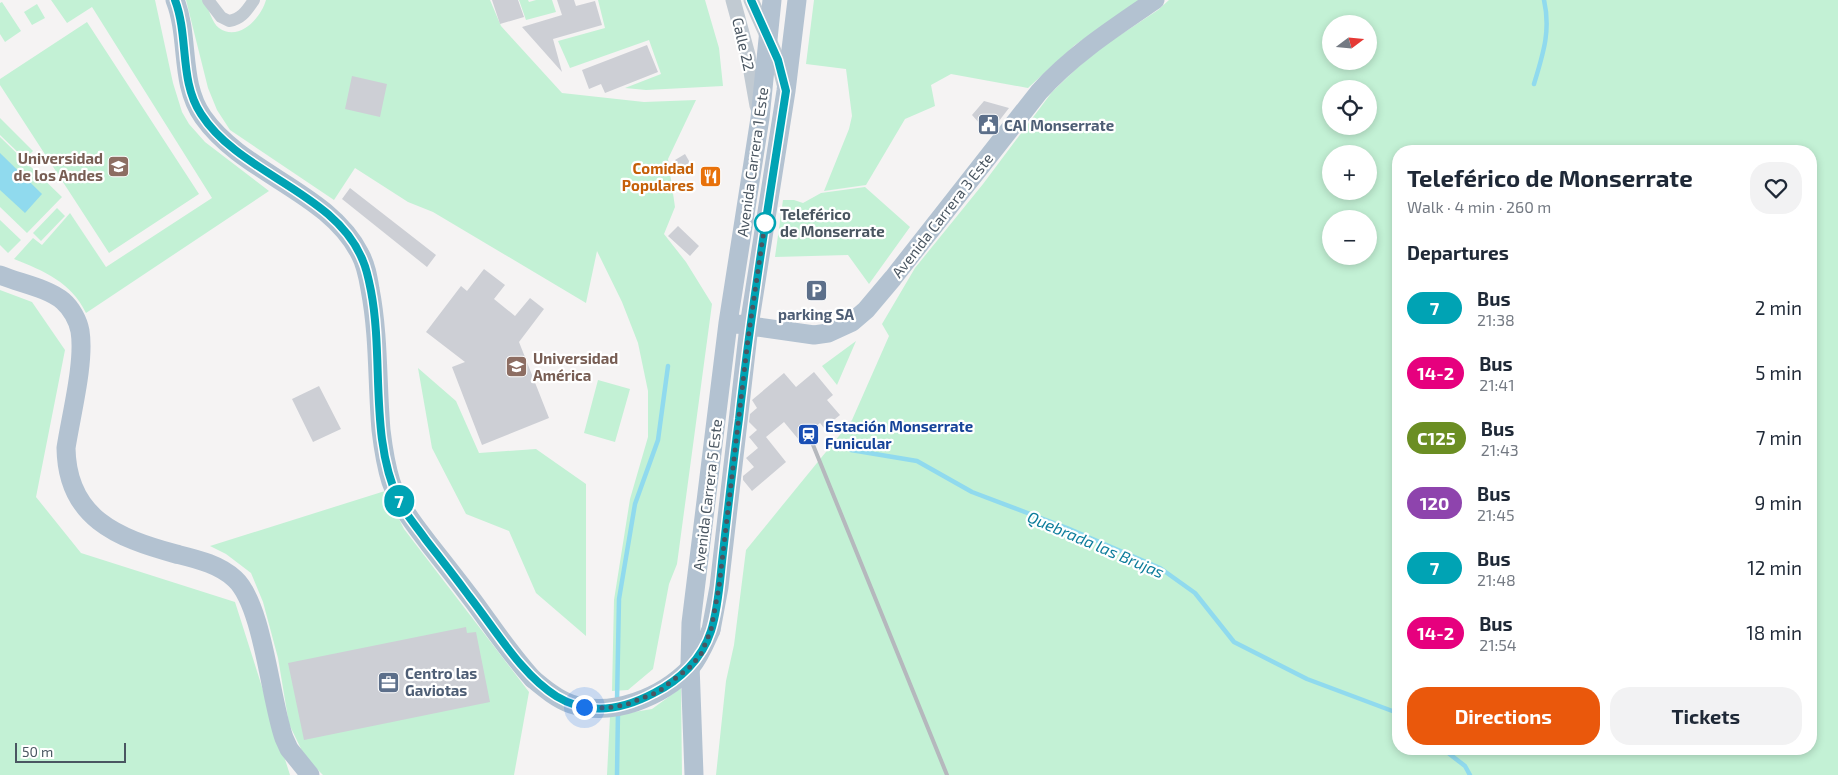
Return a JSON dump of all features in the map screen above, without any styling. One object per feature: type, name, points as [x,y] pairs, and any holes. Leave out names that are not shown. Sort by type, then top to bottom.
[{"type":"main road","name":"Avenida Carrera 5 Este","points":[[175,0],[183,28],[190,89],[202,116],[216,133],[241,154],[330,216],[346,232],[361,256],[366,268],[376,322],[382,431],[391,482],[406,513],[474,601],[520,666],[532,679],[560,699],[572,704],[594,708],[625,705],[658,692],[690,667],[701,654],[711,630],[719,587],[750,326]]},
{"type":"main road","name":"Avenida Carrera 1 Este","points":[[728,323],[760,118],[772,0]]},
{"type":"main road","name":"Avenida Carrera 1 Este","points":[[750,326],[786,91],[796,0]]},
{"type":"main road","name":"Avenida Carrera 3 Este","points":[[728,323],[814,335],[828,333],[852,322],[866,310],[888,284],[1038,92],[1053,76],[1103,36],[1155,0]]},
{"type":"main road","points":[[0,275],[58,297],[70,309],[77,321],[81,342],[80,366],[66,448],[66,461],[68,477],[82,505],[93,518],[123,535],[146,545],[212,565],[236,579],[246,593],[256,618],[284,738],[289,749],[310,775]]},
{"type":"main road","name":"Avenida Carrera 5 Este","points":[[694,775],[690,632],[728,323]]},
{"type":"street","points":[[208,0],[221,17],[229,21],[240,18],[254,0]]},
{"type":"street","name":"Calle 22","points":[[733,0],[748,55],[760,118]]},
{"type":"street","name":"Calle 22","points":[[751,0],[778,60],[786,91]]},
{"type":"green space","points":[[51,0],[155,0],[173,83],[182,112],[189,124],[205,142],[269,191],[86,313],[80,302],[65,285],[46,273],[14,259],[33,238],[42,245],[70,213],[106,267],[212,198],[92,7],[67,23]]},
{"type":"green space","points":[[186,0],[204,0],[217,26],[227,32],[234,32],[248,26],[254,20],[266,0],[490,0],[501,26],[562,93],[644,102],[696,100],[668,159],[675,207],[664,234],[686,262],[712,304],[677,564],[669,584],[653,669],[628,690],[612,691],[614,600],[630,499],[648,437],[648,391],[638,343],[622,302],[597,251],[586,303],[433,212],[408,202],[355,168],[334,200],[230,130],[217,110],[208,88]]},
{"type":"green space","points":[[519,0],[528,0],[529,2],[552,0],[556,12],[526,20]]},
{"type":"green space","points":[[598,0],[705,0],[719,48],[723,86],[646,90],[625,88],[661,74],[649,40],[570,68],[558,41],[605,28]]},
{"type":"green space","points":[[814,0],[1140,0],[1075,45],[1028,88],[951,74],[931,85],[935,106],[905,119],[866,185],[824,191],[849,129],[852,116],[846,69],[806,64]]},
{"type":"green space","points":[[1169,0],[1838,0],[1838,775],[716,775],[726,681],[734,645],[746,550],[852,420],[889,336],[882,324],[915,268],[983,184],[1052,92],[1102,47],[1158,10]]},
{"type":"green space","points":[[2,2],[21,31],[5,42],[0,34],[0,3]]},
{"type":"green space","points":[[37,4],[45,18],[32,25],[24,12]]},
{"type":"green space","points":[[87,22],[199,194],[109,253],[0,85],[0,79]]},
{"type":"green space","points":[[0,118],[33,151],[25,159],[0,135]]},
{"type":"green space","points":[[0,137],[62,197],[27,233],[0,207]]},
{"type":"green space","points":[[865,187],[910,227],[869,284],[848,255],[775,257],[783,200],[794,200],[803,203],[821,193]]},
{"type":"green space","points":[[57,208],[65,216],[41,241],[33,233]]},
{"type":"green space","points":[[0,220],[21,240],[8,253],[0,245]]},
{"type":"green space","points":[[0,290],[32,302],[65,350],[36,497],[81,553],[235,602],[290,775],[0,775]]},
{"type":"green space","points":[[856,341],[837,385],[822,366]]},
{"type":"green space","points":[[418,368],[456,401],[479,453],[536,449],[586,484],[586,636],[536,593],[509,531],[466,514],[432,448]]},
{"type":"green space","points":[[598,380],[630,389],[615,442],[584,433]]},
{"type":"green space","points":[[385,491],[404,529],[529,692],[514,775],[323,775],[305,757],[289,724],[278,658],[263,602],[251,573],[226,554],[210,546]]},
{"type":"green space","points":[[681,688],[682,775],[607,775],[610,716],[652,709]]},
{"type":"water","points":[[0,153],[42,194],[25,213],[0,190]]},
{"type":"building","points":[[492,0],[518,0],[524,17],[500,24]]},
{"type":"building","points":[[557,0],[574,0],[576,6],[595,1],[602,25],[553,39],[562,72],[522,27],[562,15]]},
{"type":"building","points":[[647,45],[658,72],[605,93],[601,84],[589,89],[582,70]]},
{"type":"building","points":[[352,76],[387,84],[380,117],[345,109]]},
{"type":"building","name":"CAI Monserrate","points":[[984,101],[1009,108],[989,134],[972,115]]},
{"type":"building","points":[[685,154],[692,166],[682,172],[675,160]]},
{"type":"building","points":[[350,188],[436,255],[427,267],[342,199]]},
{"type":"building","points":[[678,226],[699,246],[690,256],[668,236]]},
{"type":"building","points":[[484,269],[505,285],[494,299],[515,316],[530,298],[544,309],[519,342],[549,418],[482,445],[452,367],[465,362],[426,332],[461,286],[467,291]]},
{"type":"building","points":[[814,372],[833,395],[827,400],[840,415],[824,428],[820,423],[799,440],[784,422],[766,437],[786,462],[752,491],[743,480],[743,476],[754,467],[746,458],[758,448],[749,437],[757,430],[749,422],[750,414],[757,408],[752,400],[784,373],[796,387]]},
{"type":"building","points":[[319,386],[341,429],[313,442],[292,399]]},
{"type":"building","name":"Centro las Gaviotas","points":[[466,627],[467,633],[476,632],[490,702],[304,740],[288,663]]},
{"type":"waterway","points":[[1534,84],[1543,52],[1546,32],[1547,22],[1544,0]]},
{"type":"waterway","points":[[617,701],[619,599],[635,504],[658,440],[668,366]]},
{"type":"waterway","name":"Quebrada las Brujas","points":[[851,450],[917,461],[972,492],[1067,528],[1160,568],[1195,593],[1234,642],[1307,679],[1392,711]]},
{"type":"waterway","points":[[617,775],[618,711]]},
{"type":"waterway","name":"Quebrada las Brujas","points":[[1451,755],[1465,766],[1470,775]]},
{"type":"railway","points":[[809,435],[947,775]]},
{"type":"bus line","name":"7","points":[[175,0],[183,28],[190,89],[202,116],[227,143],[338,223],[353,241],[361,256],[366,268],[376,322],[382,431],[386,458],[391,482],[406,513],[474,601],[520,666],[532,679],[560,699],[572,704],[594,708],[625,705],[658,692],[673,682],[701,654],[711,630],[716,610],[750,326],[786,91],[778,60],[751,0]]},
{"type":"place","name":"CAI Monserrate","points":[[988,125]]},
{"type":"place","name":"Universidad de los Andes","points":[[119,167]]},
{"type":"place","name":"Comidad Populares","points":[[710,177]]},
{"type":"place","name":"Teleférico de Monserrate","points":[[765,223]]},
{"type":"place","name":"parking SA","points":[[816,291]]},
{"type":"place","name":"Universidad América","points":[[517,367]]},
{"type":"place","name":"Estación Monserrate Funicular","points":[[809,435]]},
{"type":"place","name":"Centro las Gaviotas","points":[[389,682]]},
{"type":"route","points":[[584,707],[607,708],[625,705],[658,692],[690,667],[701,654],[711,630],[716,610],[748,339],[765,223]]}]
